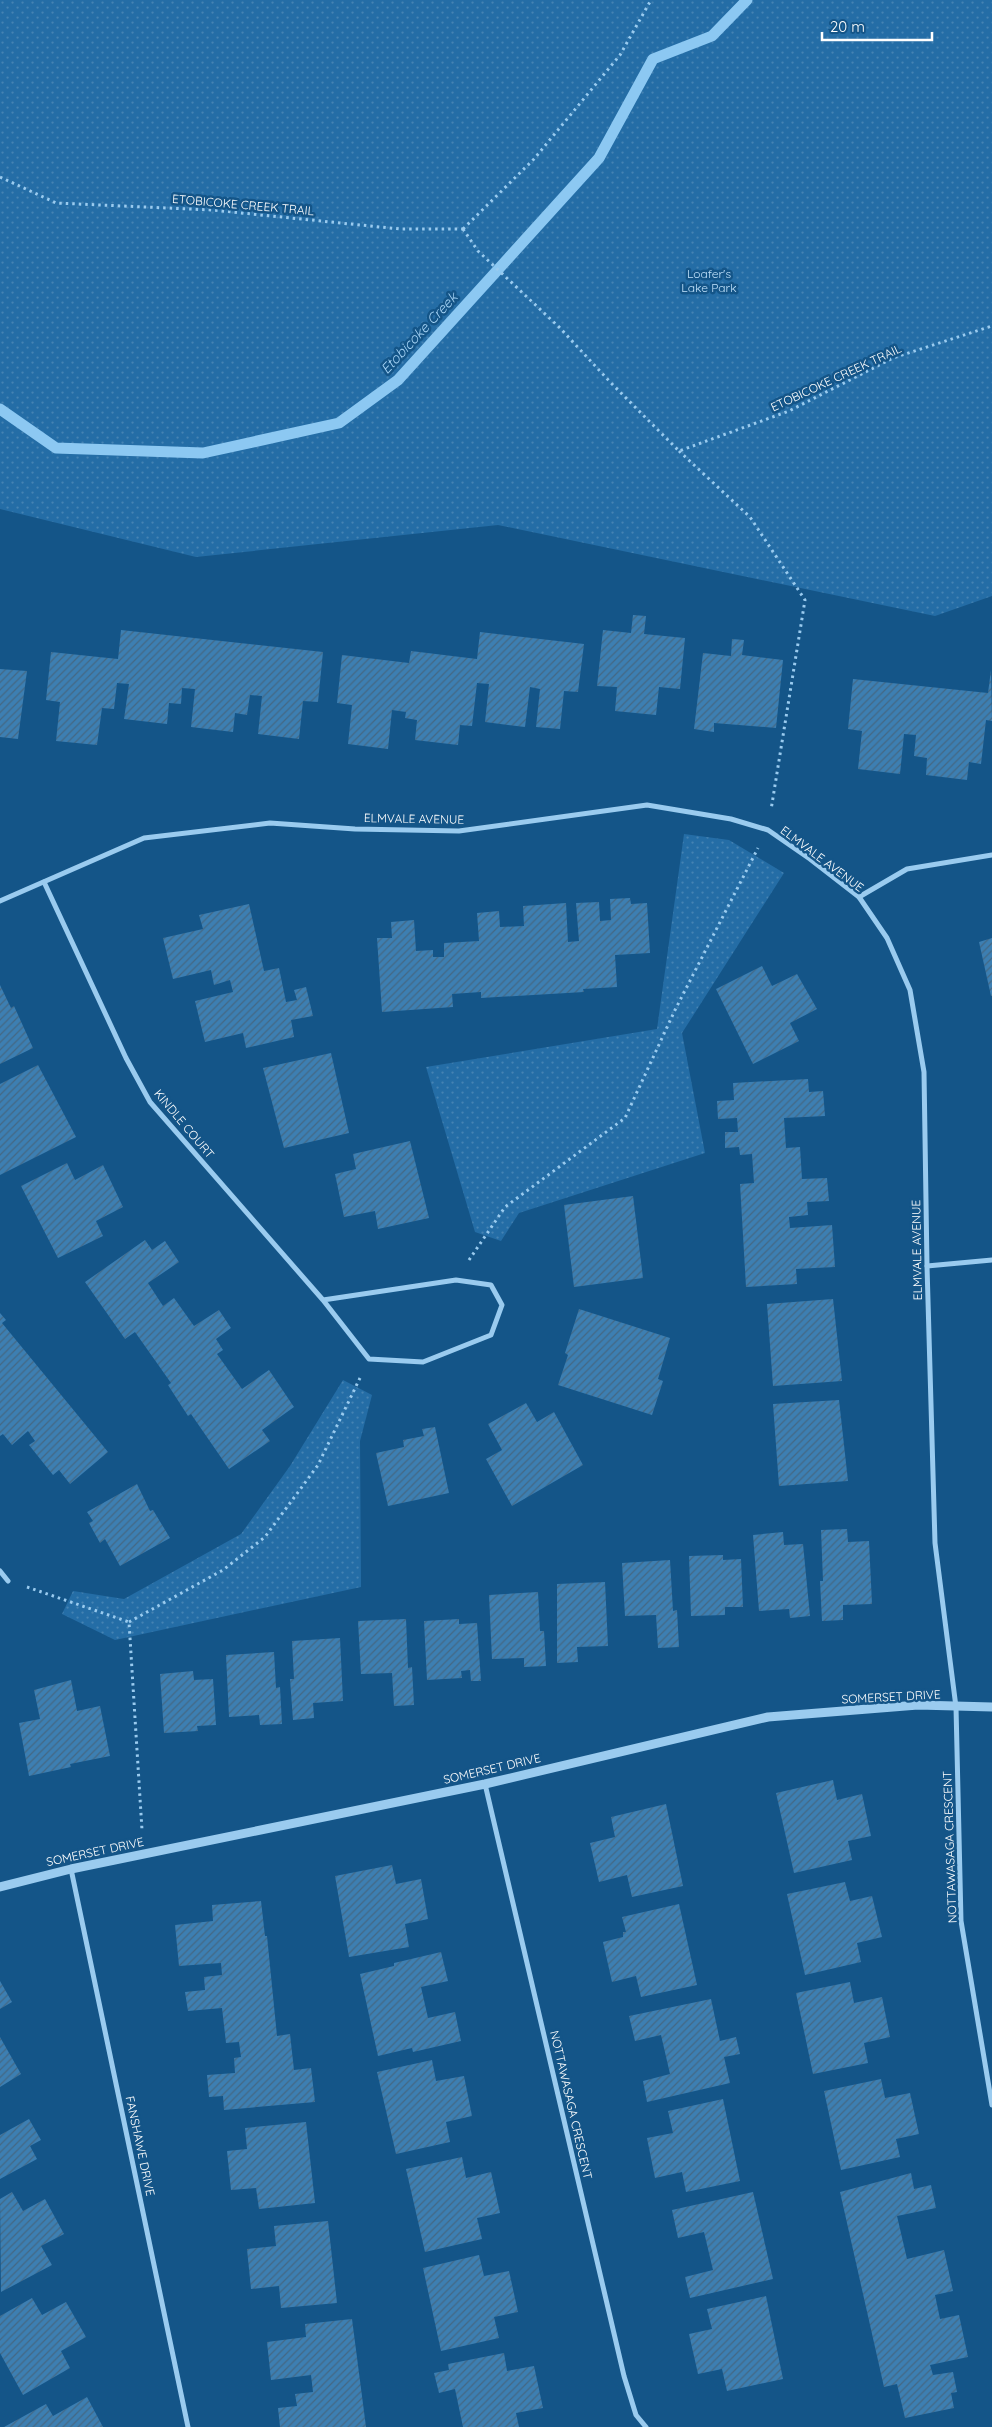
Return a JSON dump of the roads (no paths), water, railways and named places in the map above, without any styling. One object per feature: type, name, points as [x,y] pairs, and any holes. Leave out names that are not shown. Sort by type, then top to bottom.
[{"type":"street","name":"ELMVALE AVENUE","points":[[0,901],[144,838],[270,823],[355,829],[459,831],[647,805],[731,819],[768,830],[810,859],[859,897],[886,938],[910,990],[924,1072],[927,1266],[935,1543],[956,1706]]},
{"type":"street","points":[[859,897],[907,869],[992,854]]},
{"type":"street","name":"KINDLE COURT","points":[[44,882],[126,1058],[150,1102],[323,1300],[369,1360],[423,1362],[491,1335],[502,1305],[491,1285],[456,1280],[323,1300]]},
{"type":"street","points":[[927,1266],[992,1260]]},
{"type":"street","points":[[0,1571],[8,1581]]},
{"type":"street","name":"SOMERSET DRIVE","points":[[0,1887],[71,1869],[485,1784],[768,1717],[918,1705],[992,1708]]},
{"type":"street","name":"NOTTAWASAGA CRESCENT","points":[[956,1706],[961,1921],[992,2105]]},
{"type":"street","name":"NOTTAWASAGA CRESCENT","points":[[485,1784],[624,2376],[636,2415],[646,2427]]},
{"type":"street","name":"FANSHAWE DRIVE","points":[[71,1869],[188,2427]]},
{"type":"waterway","name":"Etobicoke Creek","points":[[0,409],[56,448],[203,453],[339,423],[398,380],[599,158],[653,59],[712,36],[747,0]]},
{"type":"park label","name":"Loafer's Lake Park","points":[[709,281]]}]
